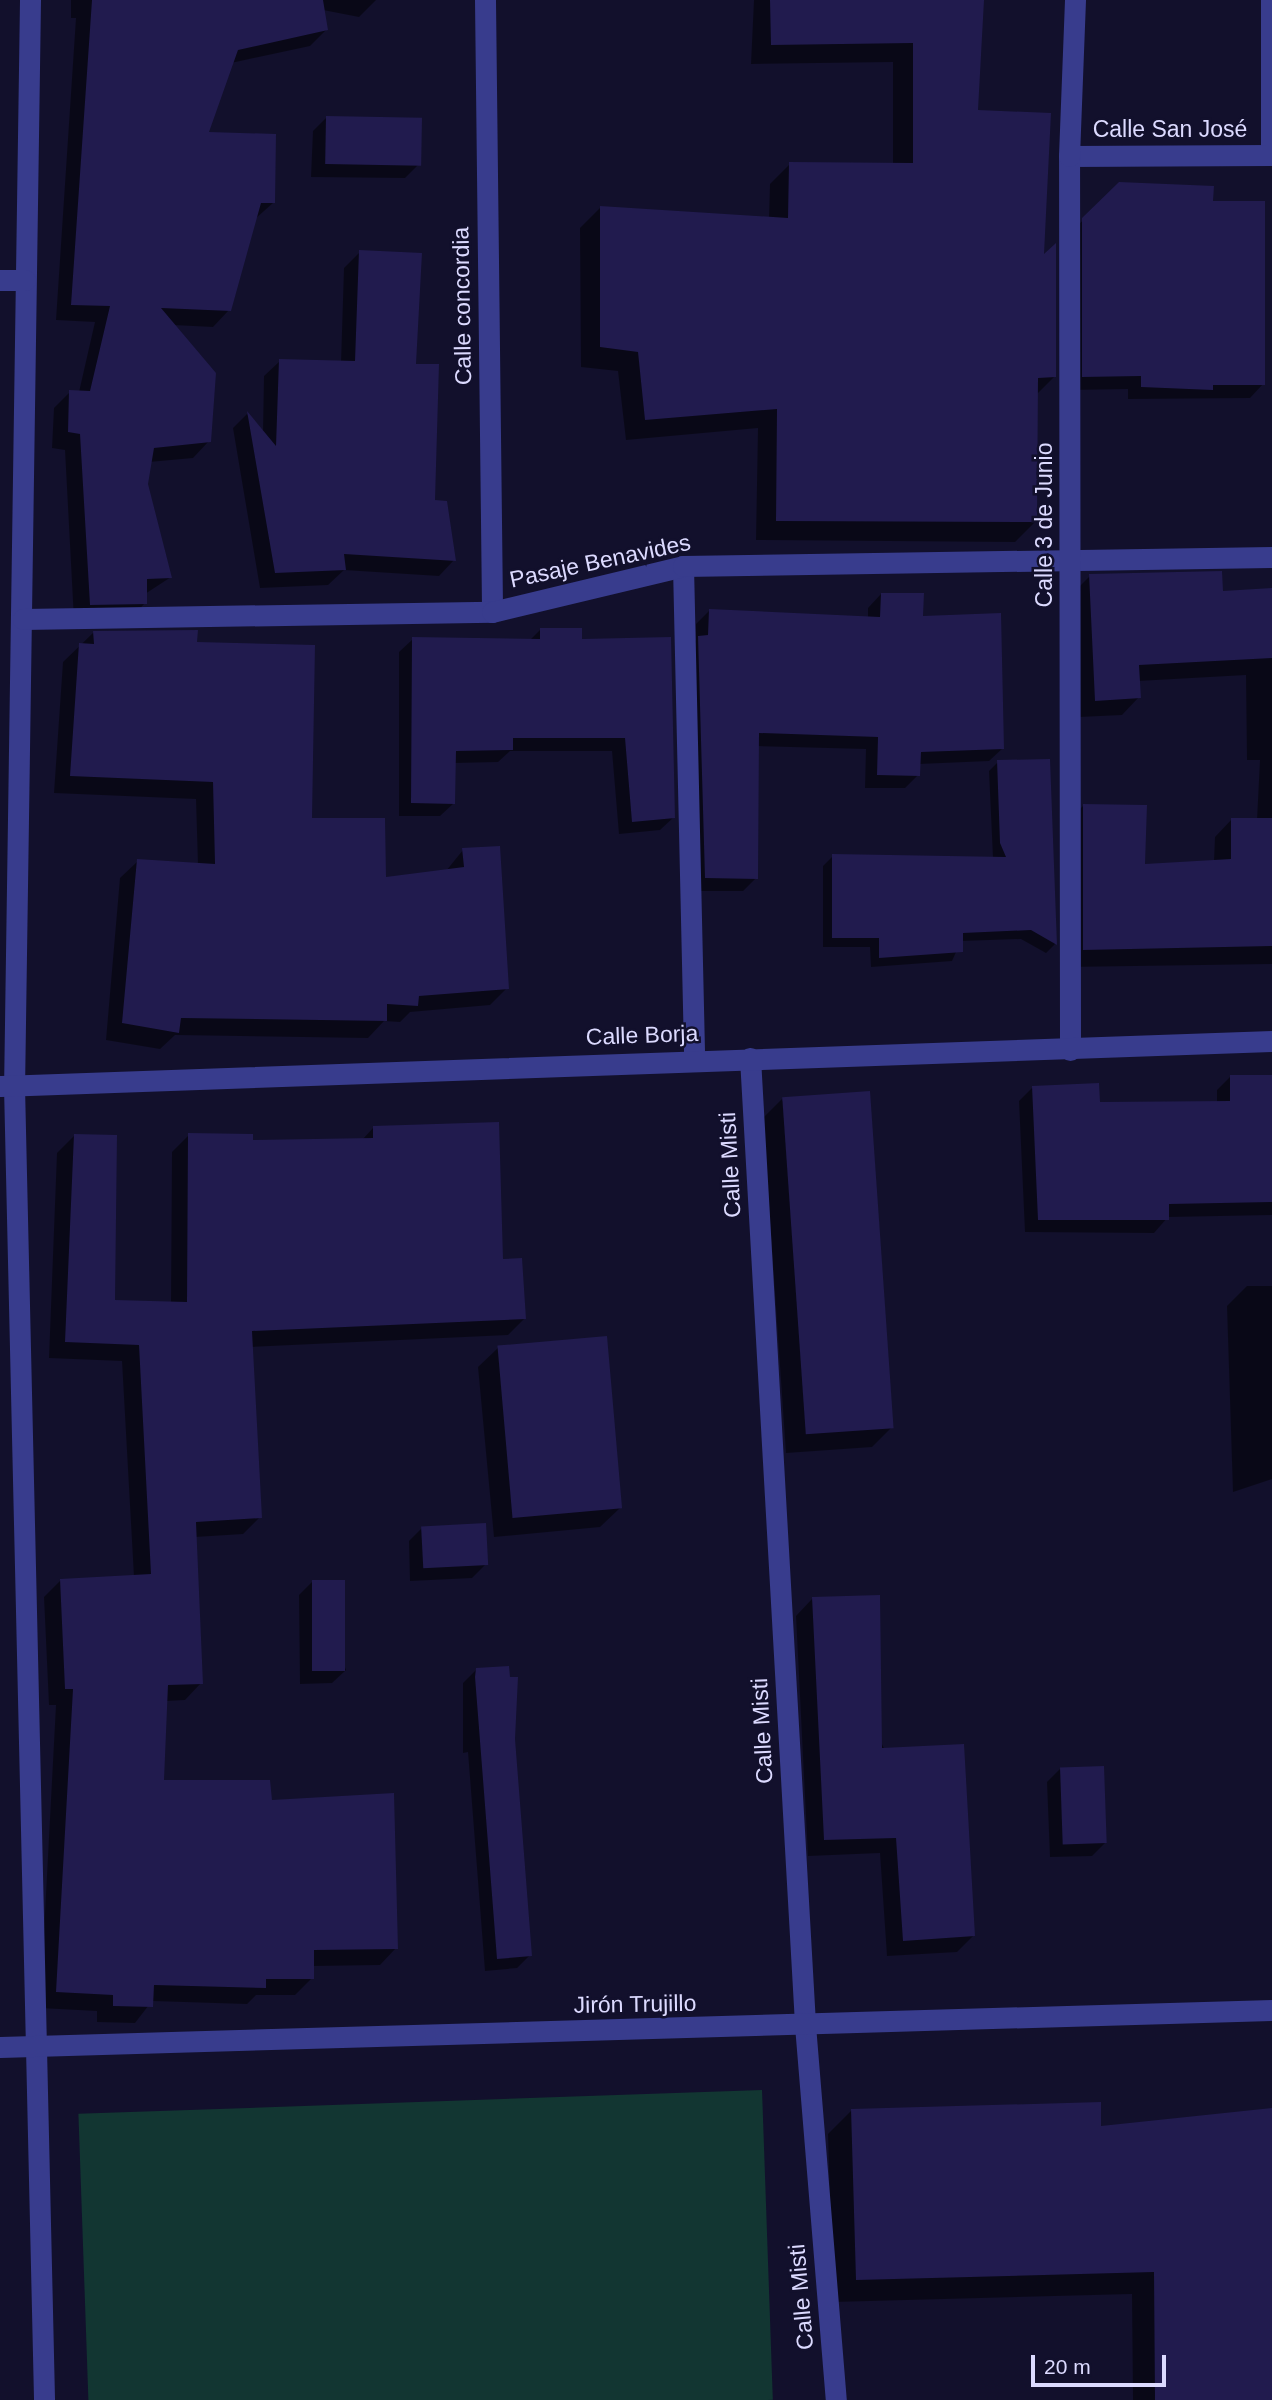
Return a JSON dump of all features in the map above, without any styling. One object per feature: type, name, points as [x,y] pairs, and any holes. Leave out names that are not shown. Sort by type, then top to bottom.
[{"type":"street","points":[[30,0],[23,619],[7,1086],[44,2400]]},
{"type":"street","name":"Calle concordia","points":[[485,0],[492,612]]},
{"type":"street","name":"Calle 3 de Junio","points":[[1070,1050],[1069,156],[1075,0]]},
{"type":"street","points":[[1271,0],[1271,155]]},
{"type":"street","name":"Calle San José","points":[[1069,156],[1271,155]]},
{"type":"street","points":[[0,280],[25,280]]},
{"type":"street","name":"Pasaje Benavides","points":[[23,619],[492,612],[683,566],[1272,557]]},
{"type":"street","points":[[683,566],[694,1059]]},
{"type":"street","name":"Calle Borja","points":[[7,1086],[694,1059],[1070,1050],[1272,1041]]},
{"type":"street","name":"Calle Misti","points":[[750,1058],[805,2025],[836,2400]]},
{"type":"street","name":"Jirón Trujillo","points":[[0,2047],[1272,2010]]},
{"type":"green space","points":[[762,2090],[773,2400],[88,2400],[78,2114]]},
{"type":"building","points":[[92,0],[323,0],[328,30],[238,50],[209,132],[276,134],[275,203],[261,203],[231,311],[161,308],[216,373],[211,442],[154,448],[148,484],[172,578],[147,579],[147,604],[90,605],[80,434],[68,432],[69,390],[90,391],[110,306],[71,305]]},
{"type":"building","points":[[770,0],[984,0],[978,110],[1051,113],[1044,254],[1056,243],[1056,377],[1038,378],[1037,522],[776,521],[777,409],[645,420],[638,352],[600,347],[600,206],[788,218],[789,162],[913,163],[913,43],[771,45]]},
{"type":"building","points":[[326,116],[422,118],[421,166],[325,164]]},
{"type":"building","points":[[1119,182],[1214,186],[1213,201],[1265,201],[1265,385],[1213,385],[1213,390],[1141,387],[1141,376],[1082,377],[1082,218]]},
{"type":"building","points":[[359,250],[422,253],[416,364],[439,364],[435,500],[447,501],[456,561],[344,554],[346,570],[275,573],[247,411],[276,446],[279,359],[355,361]]},
{"type":"building","points":[[1222,571],[1223,591],[1272,588],[1272,658],[1139,665],[1141,698],[1095,701],[1089,574]]},
{"type":"building","points":[[881,593],[924,593],[923,616],[1001,613],[1004,749],[921,752],[920,776],[877,775],[878,737],[759,733],[758,879],[705,878],[698,636],[708,635],[709,609],[880,617]]},
{"type":"building","points":[[540,628],[582,628],[582,639],[671,637],[675,818],[632,822],[625,738],[513,738],[513,750],[456,751],[455,804],[411,803],[412,637],[540,639]]},
{"type":"building","points":[[198,630],[197,642],[315,645],[312,818],[385,818],[386,877],[464,867],[462,848],[500,846],[509,989],[419,996],[418,1006],[387,1004],[387,1021],[181,1018],[179,1033],[122,1023],[137,859],[215,864],[213,782],[70,776],[79,643],[94,644],[93,631]]},
{"type":"building","points":[[1050,759],[1057,945],[1031,930],[963,933],[963,952],[879,958],[879,938],[832,938],[832,854],[1006,857],[1000,843],[997,760]]},
{"type":"building","points":[[1083,804],[1147,805],[1145,864],[1231,859],[1231,818],[1272,818],[1272,946],[1083,950]]},
{"type":"building","points":[[1230,1075],[1272,1075],[1272,1202],[1169,1204],[1169,1220],[1038,1220],[1032,1086],[1099,1083],[1100,1102],[1230,1101]]},
{"type":"building","points":[[870,1091],[894,1428],[806,1434],[782,1097]]},
{"type":"building","points":[[499,1122],[503,1259],[522,1258],[526,1319],[252,1331],[262,1518],[196,1522],[203,1684],[168,1685],[164,1780],[270,1780],[272,1800],[394,1793],[398,1949],[314,1950],[314,1979],[266,1979],[266,1988],[154,1985],[153,2007],[113,2006],[113,1995],[56,1992],[73,1689],[65,1689],[60,1579],[151,1574],[139,1345],[65,1342],[74,1134],[117,1135],[115,1300],[187,1302],[188,1133],[253,1134],[253,1140],[373,1138],[373,1126]]},
{"type":"building","points":[[607,1336],[622,1508],[512,1518],[497,1346]]},
{"type":"building","points":[[486,1523],[488,1565],[423,1568],[421,1526]]},
{"type":"building","points":[[312,1580],[345,1580],[345,1671],[312,1671]]},
{"type":"building","points":[[880,1595],[882,1748],[964,1744],[975,1936],[903,1941],[896,1838],[824,1840],[812,1597]]},
{"type":"building","points":[[509,1666],[510,1677],[518,1677],[515,1739],[532,1956],[497,1959],[475,1677],[476,1668]]},
{"type":"building","points":[[1104,1766],[1107,1843],[1063,1844],[1060,1768]]},
{"type":"building","points":[[1101,2102],[1101,2126],[1272,2108],[1272,2400],[1155,2400],[1154,2272],[856,2280],[851,2109]]}]
